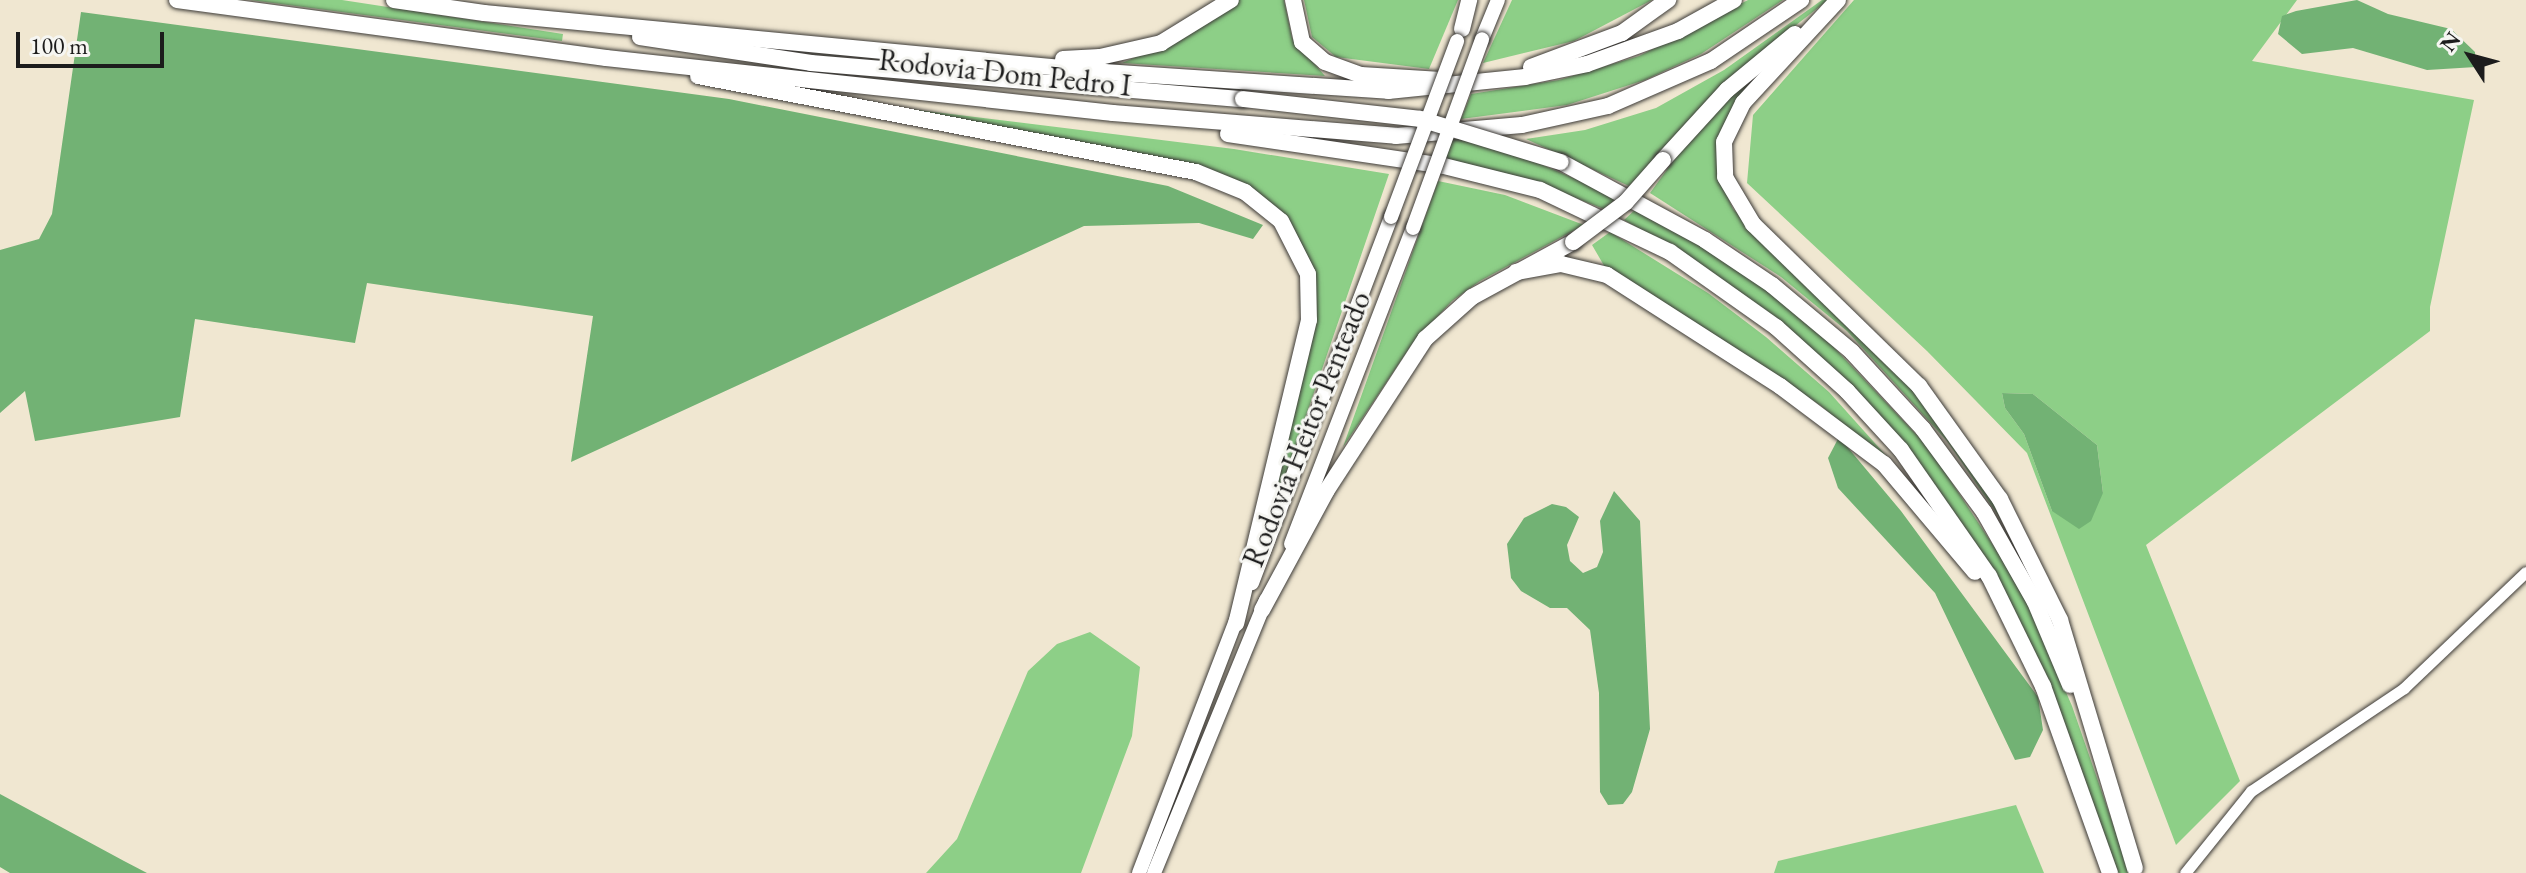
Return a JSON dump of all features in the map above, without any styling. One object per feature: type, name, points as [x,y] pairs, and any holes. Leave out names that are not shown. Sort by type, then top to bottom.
[{"type":"highway","name":"Rodovia Dom Pedro I","points":[[178,0],[606,58],[898,91],[1310,131],[1396,136],[1498,128],[1571,116],[1643,94],[1711,61],[1801,0]]},
{"type":"highway","name":"Rodovia Dom Pedro I","points":[[394,0],[484,13],[1297,87],[1402,91],[1557,71],[1614,56],[1678,31],[1734,0]]},
{"type":"highway","points":[[818,42],[1100,57],[1161,43],[1231,0]]},
{"type":"highway","points":[[1293,0],[1302,42],[1340,70],[1485,81],[1597,45],[1643,22],[1668,0]]},
{"type":"highway","points":[[1460,35],[1472,0]]},
{"type":"highway","points":[[1837,0],[1743,103],[1724,142],[1725,177],[1753,224],[1919,386],[2000,499],[2060,620],[2136,870]]},
{"type":"highway","points":[[1262,610],[1327,490],[1410,357],[1455,309],[1573,242],[1626,202],[1727,90],[1837,0]]},
{"type":"highway","points":[[484,13],[811,63],[1243,99],[1420,119],[1561,162],[1642,202],[1772,285],[1852,352],[1923,429],[1984,512],[2035,602],[2136,870]]},
{"type":"highway","points":[[606,58],[1185,170],[1223,181],[1264,206],[1301,255],[1309,285],[1309,320],[1236,623]]},
{"type":"highway","points":[[898,91],[1258,138],[1444,166],[1540,190],[1642,237],[1739,299],[1847,391],[1921,476],[2005,603],[2052,711],[2110,873]]},
{"type":"highway","points":[[1516,272],[1561,264],[1607,275],[1865,445],[1955,544],[1988,592],[2052,711]]},
{"type":"main road","name":"Rodovia Heitor Penteado","points":[[1154,873],[1328,457],[1498,0]]},
{"type":"main road","name":"Rodovia Heitor Penteado","points":[[1139,873],[1460,35]]},
{"type":"street","points":[[2185,873],[2251,791],[2404,688],[2526,572]]},
{"type":"street","points":[[2193,873],[2200,852]]},
{"type":"green space","points":[[250,0],[342,0],[563,34],[562,41]]},
{"type":"green space","points":[[1239,0],[1284,0],[1292,38],[1325,76],[1122,63],[1189,34]]},
{"type":"green space","points":[[1304,0],[1458,0],[1429,69],[1336,57],[1312,37]]},
{"type":"green space","points":[[1512,0],[1652,0],[1574,41],[1483,63]]},
{"type":"green space","points":[[1748,0],[1783,0],[1701,54],[1645,80],[1567,105],[1461,119],[1471,94],[1559,80],[1639,56]]},
{"type":"green space","points":[[1822,0],[1828,0],[1753,59],[1629,186],[1526,139],[1585,130],[1656,108],[1724,70]]},
{"type":"green space","points":[[1854,0],[2297,0],[2252,61],[2474,100],[2430,307],[2430,331],[2146,545],[2240,781],[2176,845],[2027,453],[1927,351],[1747,183],[1753,115]],"holes":[[[2002,393],[2033,394],[2097,445],[2103,493],[2052,511],[2024,434],[2005,408]]]},
{"type":"green space","points":[[2357,0],[2388,14],[2451,29],[2475,52],[2476,67],[2427,70],[2353,48],[2302,54],[2278,34],[2282,16]]},
{"type":"green space","points":[[81,12],[729,99],[1168,186],[1263,225],[1253,239],[1199,223],[1084,226],[571,462],[593,316],[367,283],[355,343],[195,319],[180,417],[35,441],[25,391],[0,413],[0,250],[39,239],[52,214]]},
{"type":"green space","points":[[1744,82],[1748,86],[1718,175],[1733,209],[1879,349],[1972,464],[2011,534],[1947,441],[1847,331],[1781,277],[1650,193],[1695,131]]},
{"type":"green space","points":[[869,104],[1234,149],[1389,174],[1273,512],[1269,514],[1314,319],[1309,263],[1243,185]]},
{"type":"green space","points":[[1453,137],[1538,163],[1618,197],[1604,209],[1529,180],[1445,160]]},
{"type":"green space","points":[[1438,181],[1505,195],[1584,225],[1480,281],[1452,301],[1412,344],[1343,447]]},
{"type":"green space","points":[[1638,207],[1747,274],[1826,339],[1929,448],[2020,586],[2072,706],[2130,873],[2114,873],[2049,687],[1896,437],[1678,251],[1624,220]]},
{"type":"green space","points":[[1610,232],[1708,293],[1766,337],[1829,392],[1908,480],[1820,405],[1606,269],[1592,245]]},
{"type":"green space","points":[[2002,393],[2033,394],[2097,445],[2103,493],[2091,521],[2079,529],[2052,511],[2024,434],[2005,408]]},
{"type":"green space","points":[[1839,437],[1901,511],[2038,697],[2043,730],[2030,757],[2015,760],[1935,593],[1838,488],[1828,458]]},
{"type":"green space","points":[[1614,491],[1640,521],[1650,729],[1632,792],[1623,804],[1608,805],[1600,792],[1599,693],[1590,630],[1567,608],[1550,608],[1521,591],[1511,578],[1507,544],[1524,518],[1552,504],[1566,507],[1579,517],[1567,545],[1570,561],[1583,573],[1597,567],[1603,552],[1600,521]]},
{"type":"green space","points":[[1090,632],[1140,667],[1132,736],[1081,873],[926,873],[957,839],[1028,671],[1057,644]]},
{"type":"green space","points":[[0,794],[147,873],[10,873],[0,867]]},
{"type":"green space","points":[[2016,805],[2044,873],[1774,873],[1778,861]]}]
